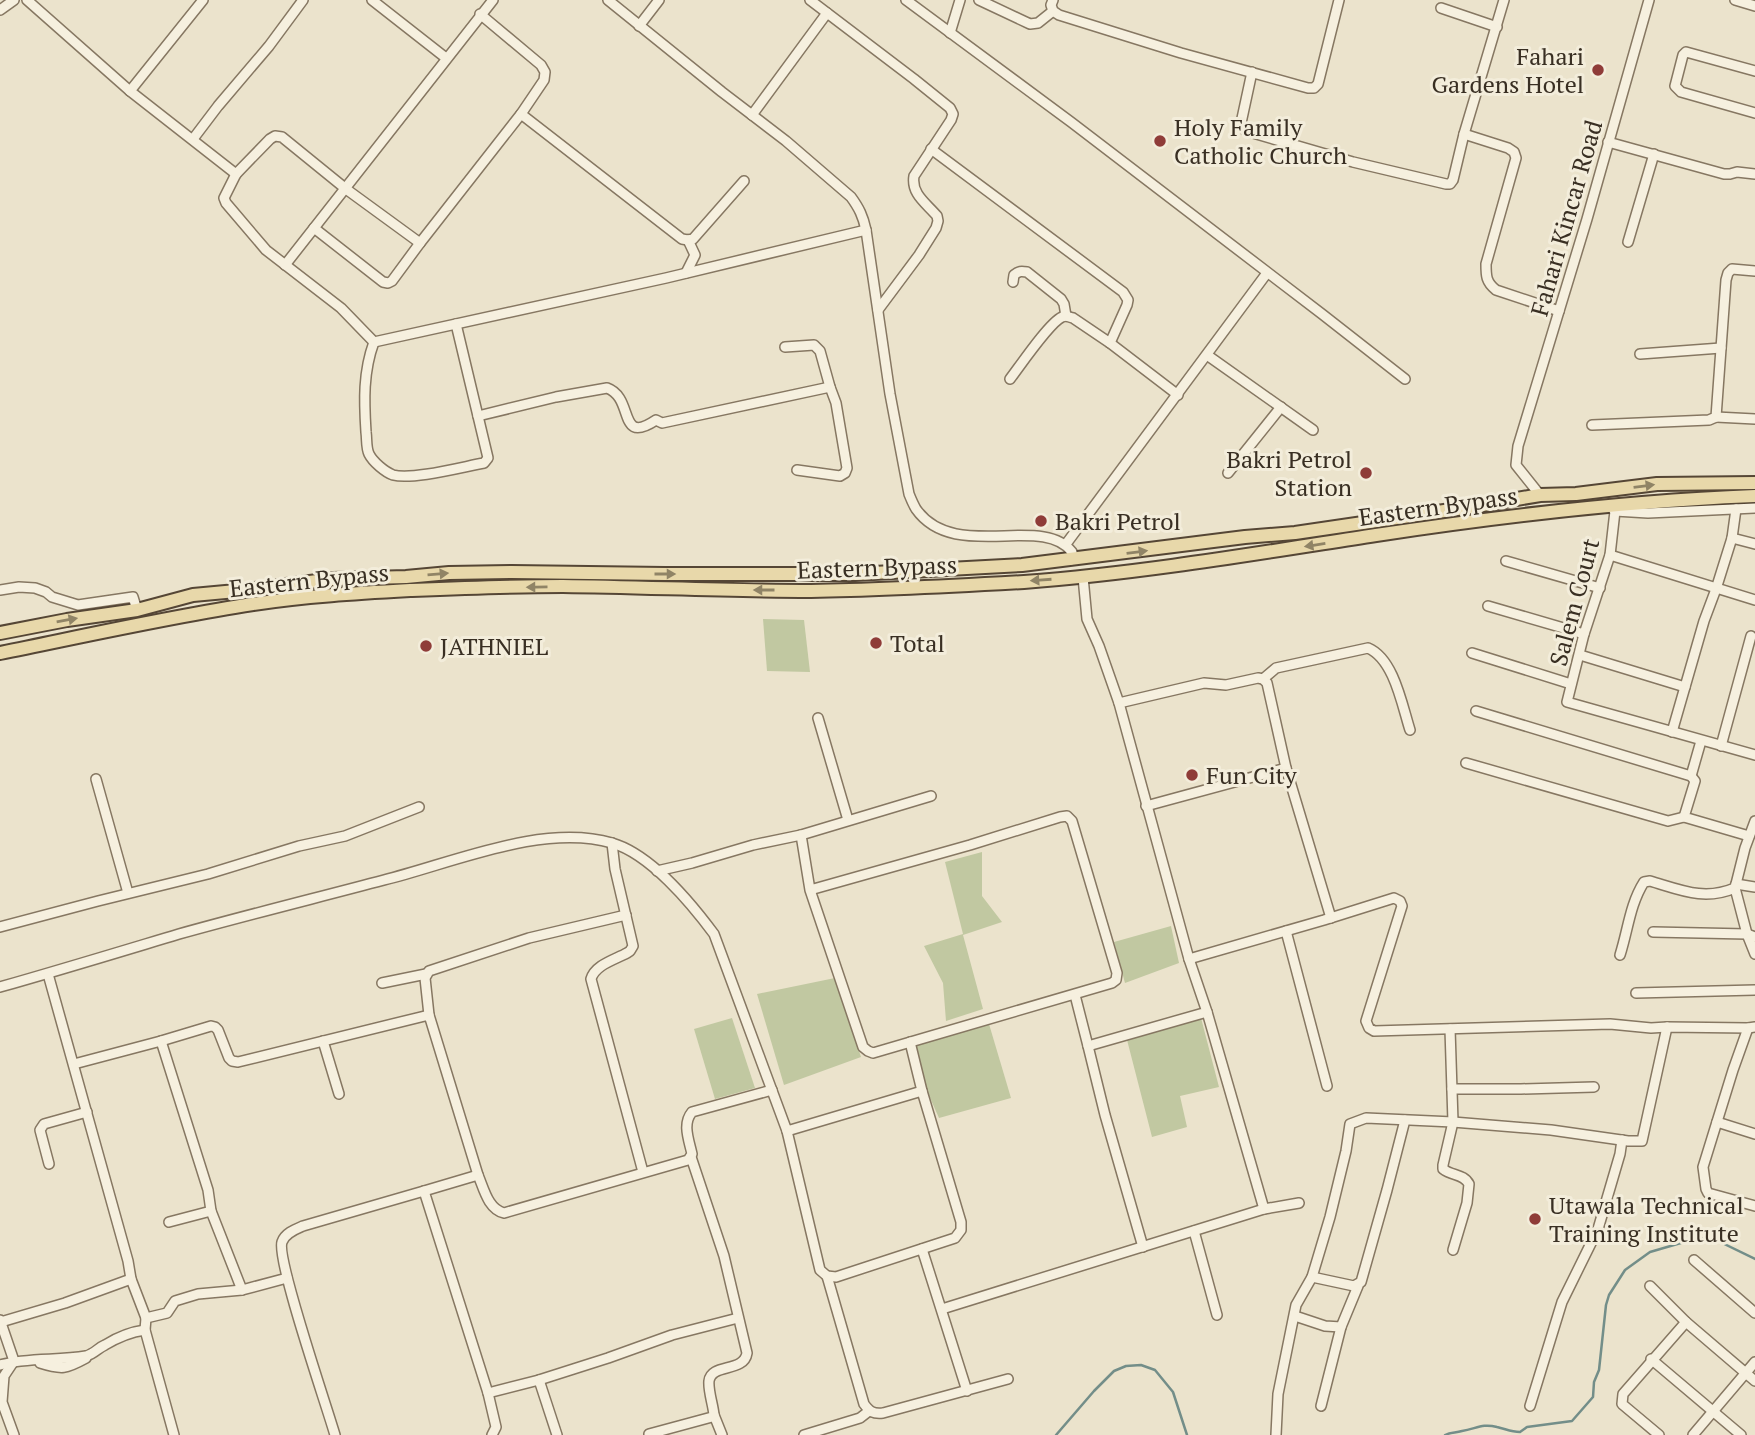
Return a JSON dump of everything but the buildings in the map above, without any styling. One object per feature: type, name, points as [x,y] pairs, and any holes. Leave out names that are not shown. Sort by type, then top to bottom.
[{"type":"main road","name":"Eastern Bypass","points":[[0,633],[137,610],[193,595],[333,579],[512,572],[855,573],[1021,565],[1295,533],[1540,495],[1576,494],[1657,484],[1755,483]]},
{"type":"main road","name":"Eastern Bypass","points":[[0,653],[121,627],[256,603],[409,590],[561,586],[854,590],[1083,577],[1514,517],[1612,508],[1701,504],[1755,496]]},
{"type":"main road","points":[[1511,500],[1514,517]]},
{"type":"street","points":[[0,10],[14,0]]},
{"type":"street","points":[[27,0],[130,91],[236,174]]},
{"type":"street","points":[[130,91],[203,0]]},
{"type":"street","points":[[193,139],[270,46],[303,0]]},
{"type":"street","points":[[372,0],[446,58]]},
{"type":"street","points":[[285,265],[492,0]]},
{"type":"street","points":[[608,0],[786,141],[851,197],[863,215],[899,444],[909,494],[916,509],[937,527],[951,533],[964,536],[1040,536],[1066,544],[1072,552],[1071,560]]},
{"type":"street","points":[[639,26],[659,0]]},
{"type":"street","points":[[810,0],[914,79],[950,108],[953,114],[914,176],[912,185],[937,216],[936,228],[878,310]]},
{"type":"street","points":[[906,0],[1071,122],[1405,379]]},
{"type":"street","points":[[950,33],[960,0]]},
{"type":"street","points":[[979,0],[1030,24],[1038,23],[1053,11]]},
{"type":"street","points":[[1053,0],[1053,11],[1059,15],[1169,49],[1314,88],[1318,83],[1339,0]]},
{"type":"street","points":[[1252,72],[1241,123],[1246,131],[1353,162],[1450,184],[1504,0]]},
{"type":"street","name":"Fahari Kincar Road","points":[[1540,495],[1516,465],[1518,446],[1587,219],[1649,0]]},
{"type":"street","points":[[1735,0],[1755,6]]},
{"type":"street","points":[[1441,8],[1497,27]]},
{"type":"street","points":[[752,115],[827,13]]},
{"type":"street","points":[[314,228],[383,282],[392,281],[521,114],[544,80],[545,72],[541,65],[480,14]]},
{"type":"street","points":[[1754,110],[1681,92],[1675,82],[1686,52],[1755,71]]},
{"type":"street","points":[[521,114],[682,239],[693,239],[744,181]]},
{"type":"street","points":[[1464,135],[1508,148],[1514,152],[1516,158],[1486,264],[1489,285],[1496,290],[1559,311]]},
{"type":"street","points":[[374,342],[341,308],[266,250],[226,203],[225,194],[236,174],[270,139],[275,136],[282,137],[346,189],[420,243]]},
{"type":"street","points":[[1608,142],[1724,174],[1755,174]]},
{"type":"street","points":[[931,149],[1123,292],[1128,305],[1110,343]]},
{"type":"street","points":[[1628,242],[1654,154]]},
{"type":"street","points":[[374,342],[866,230]]},
{"type":"street","points":[[686,273],[695,255],[688,240]]},
{"type":"street","points":[[1013,282],[1014,275],[1021,271],[1027,272],[1061,299],[1066,316]]},
{"type":"street","points":[[1716,417],[1728,272],[1755,271]]},
{"type":"street","points":[[1066,544],[1267,273]]},
{"type":"street","points":[[1010,379],[1052,325],[1066,316],[1110,343],[1178,395]]},
{"type":"street","points":[[374,342],[366,370],[365,414],[368,453],[378,465],[392,474],[406,475],[484,463],[488,458],[456,324]]},
{"type":"street","points":[[785,347],[814,345],[820,351],[836,403],[847,468],[840,476],[797,470]]},
{"type":"street","points":[[1640,354],[1721,348]]},
{"type":"street","points":[[1207,355],[1313,430]]},
{"type":"street","points":[[478,416],[607,388],[620,397],[629,423],[635,428],[643,428],[656,420],[662,423],[830,387]]},
{"type":"street","points":[[1228,473],[1281,407]]},
{"type":"street","points":[[1592,425],[1709,420],[1716,417],[1755,419]]},
{"type":"street","points":[[1701,504],[1736,509],[1755,508]]},
{"type":"street","name":"Salem Court","points":[[1612,508],[1610,555],[1584,634],[1567,702],[1672,732]]},
{"type":"street","points":[[1736,509],[1732,538],[1704,621],[1672,732],[1755,755]]},
{"type":"street","points":[[1732,538],[1755,544]]},
{"type":"street","points":[[1610,555],[1755,600]]},
{"type":"street","points":[[1506,561],[1600,588]]},
{"type":"street","points":[[1083,577],[1087,619],[1119,703],[1189,958],[1264,1209]]},
{"type":"street","points":[[0,590],[35,588],[52,597],[78,605],[133,597],[137,610]]},
{"type":"street","points":[[1488,606],[1584,634]]},
{"type":"street","points":[[1721,746],[1751,635]]},
{"type":"street","points":[[1263,679],[1276,668],[1368,648],[1384,660],[1393,677],[1410,730]]},
{"type":"street","points":[[1472,653],[1571,684]]},
{"type":"street","points":[[1580,655],[1685,687]]},
{"type":"street","points":[[1119,703],[1203,683],[1226,685],[1258,678],[1267,683],[1286,768],[1331,918]]},
{"type":"street","points":[[1476,711],[1691,776],[1695,781],[1684,817]]},
{"type":"street","points":[[818,718],[848,820]]},
{"type":"street","points":[[1691,776],[1701,741]]},
{"type":"street","points":[[1466,763],[1668,821],[1684,817],[1749,836]]},
{"type":"street","points":[[1146,806],[1286,768]]},
{"type":"street","points":[[96,779],[128,893]]},
{"type":"street","points":[[657,871],[801,835],[931,796]]},
{"type":"street","points":[[0,928],[299,846],[345,836],[419,807]]},
{"type":"street","points":[[801,835],[810,890],[863,1047],[868,1051],[873,1053],[1075,995],[1116,980],[1117,973],[1072,821],[1067,816],[810,890]]},
{"type":"street","points":[[1755,823],[1735,886],[1755,954]]},
{"type":"street","points":[[0,987],[181,934],[515,843],[554,838],[612,843],[632,851],[657,871],[697,911],[714,934],[787,1130],[820,1270],[827,1276],[864,1404],[869,1411],[874,1414],[883,1413],[1008,1379]]},
{"type":"street","points":[[612,843],[615,869],[633,946],[630,951],[595,970],[591,979],[643,1172]]},
{"type":"street","points":[[1620,955],[1630,911],[1644,882],[1650,881],[1707,895],[1723,893],[1735,886],[1755,887]]},
{"type":"street","points":[[1189,958],[1394,898],[1402,905],[1366,1021],[1374,1031],[1610,1024],[1651,1028],[1751,1028],[1703,1167],[1708,1193],[1755,1206]]},
{"type":"street","points":[[382,983],[426,974],[529,937],[626,915]]},
{"type":"street","points":[[1286,931],[1326,1086]]},
{"type":"street","points":[[1653,932],[1751,935]]},
{"type":"street","points":[[48,974],[131,1279],[146,1318],[145,1330],[174,1435]]},
{"type":"street","points":[[426,974],[429,1015],[478,1175],[496,1211],[504,1213],[691,1157]]},
{"type":"street","points":[[1636,993],[1755,990]]},
{"type":"street","points":[[1075,995],[1105,1115],[1143,1247]]},
{"type":"street","points":[[1088,1046],[1207,1012]]},
{"type":"street","points":[[74,1064],[211,1026],[215,1027],[229,1058],[238,1062],[429,1015]]},
{"type":"street","points":[[1276,1435],[1278,1394],[1296,1305],[1312,1277],[1330,1217],[1350,1124],[1366,1118],[1453,1122],[1642,1141],[1667,1027]]},
{"type":"street","points":[[1450,1029],[1453,1122],[1443,1169],[1464,1178],[1469,1184],[1468,1203],[1453,1250]]},
{"type":"street","points":[[161,1041],[208,1189],[211,1211],[242,1290]]},
{"type":"street","points":[[323,1041],[339,1094]]},
{"type":"street","points":[[827,1276],[836,1277],[955,1238],[961,1230],[910,1042]]},
{"type":"street","points":[[1452,1089],[1594,1087]]},
{"type":"street","points":[[722,1435],[714,1415],[710,1376],[742,1363],[747,1358],[747,1353],[724,1255],[691,1157],[687,1118],[692,1112],[772,1090]]},
{"type":"street","points":[[787,1130],[922,1091]]},
{"type":"street","points":[[49,1164],[40,1130],[44,1124],[87,1112]]},
{"type":"street","points":[[1321,1406],[1341,1327],[1360,1282],[1405,1120]]},
{"type":"street","points":[[1717,1122],[1755,1134]]},
{"type":"street","points":[[1530,1406],[1562,1303],[1598,1229],[1622,1140]]},
{"type":"street","points":[[335,1435],[287,1278],[281,1251],[282,1240],[303,1226],[478,1175]]},
{"type":"street","points":[[424,1191],[488,1393],[496,1427],[492,1435]]},
{"type":"street","points":[[942,1309],[1264,1209],[1299,1203]]},
{"type":"street","points":[[169,1222],[211,1211]]},
{"type":"street","points":[[1194,1231],[1217,1315]]},
{"type":"street","points":[[922,1249],[967,1391]]},
{"type":"street","points":[[1694,1260],[1755,1313]]},
{"type":"street","points":[[1312,1277],[1357,1286]]},
{"type":"street","points":[[146,1318],[167,1313],[175,1301],[198,1294],[242,1290],[287,1278]]},
{"type":"street","points":[[14,1361],[4,1342],[0,1321],[65,1303],[131,1279]]},
{"type":"street","points":[[1650,1286],[1686,1322],[1755,1381]]},
{"type":"street","points":[[1295,1316],[1325,1326],[1341,1327]]},
{"type":"street","points":[[488,1393],[539,1380],[672,1335],[738,1318]]},
{"type":"street","points":[[1659,1435],[1622,1404],[1623,1394],[1686,1322]]},
{"type":"street","points":[[0,1365],[14,1361],[90,1355],[127,1334],[145,1330]]},
{"type":"street","points":[[1651,1359],[1741,1435]]},
{"type":"street","points":[[14,1361],[4,1376],[1,1399],[14,1435]]},
{"type":"street","points":[[1693,1435],[1755,1362]]},
{"type":"street","points":[[539,1380],[557,1435]]},
{"type":"street","points":[[804,1435],[860,1418],[869,1411]]},
{"type":"street","points":[[649,1434],[714,1415]]},
{"type":"green space","points":[[763,619],[804,620],[810,672],[767,671]]},
{"type":"green space","points":[[982,852],[982,896],[1002,922],[963,935],[983,1009],[946,1021],[943,983],[924,946],[963,934],[945,862]]},
{"type":"green space","points":[[1171,926],[1179,963],[1125,983],[1114,942]]},
{"type":"green space","points":[[835,978],[861,1057],[784,1085],[757,994]]},
{"type":"green space","points":[[732,1018],[755,1088],[715,1099],[694,1029]]},
{"type":"green space","points":[[1201,1018],[1219,1087],[1180,1096],[1187,1127],[1152,1137],[1126,1036]]},
{"type":"green space","points":[[989,1024],[1011,1098],[939,1118],[923,1082],[914,1044]]},
{"type":"waterway","points":[[1445,1435],[1487,1426],[1520,1432],[1527,1427],[1572,1421],[1593,1397],[1609,1295],[1625,1270],[1650,1252],[1698,1238],[1714,1239],[1755,1259]]},
{"type":"waterway","points":[[1056,1435],[1114,1371],[1126,1366],[1141,1365],[1155,1370],[1173,1392],[1187,1435]]},
{"type":"place","name":"Fahari Gardens Hotel","points":[[1598,70]]},
{"type":"place","name":"Holy Family Catholic Church","points":[[1160,141]]},
{"type":"place","name":"Bakri Petrol Station","points":[[1366,473]]},
{"type":"place","name":"Bakri Petrol","points":[[1041,521]]},
{"type":"place","name":"Total","points":[[876,643]]},
{"type":"place","name":"JATHNIEL","points":[[426,646]]},
{"type":"place","name":"Fun City","points":[[1192,775]]},
{"type":"place","name":"Utawala Technical Training Institute","points":[[1535,1219]]}]
